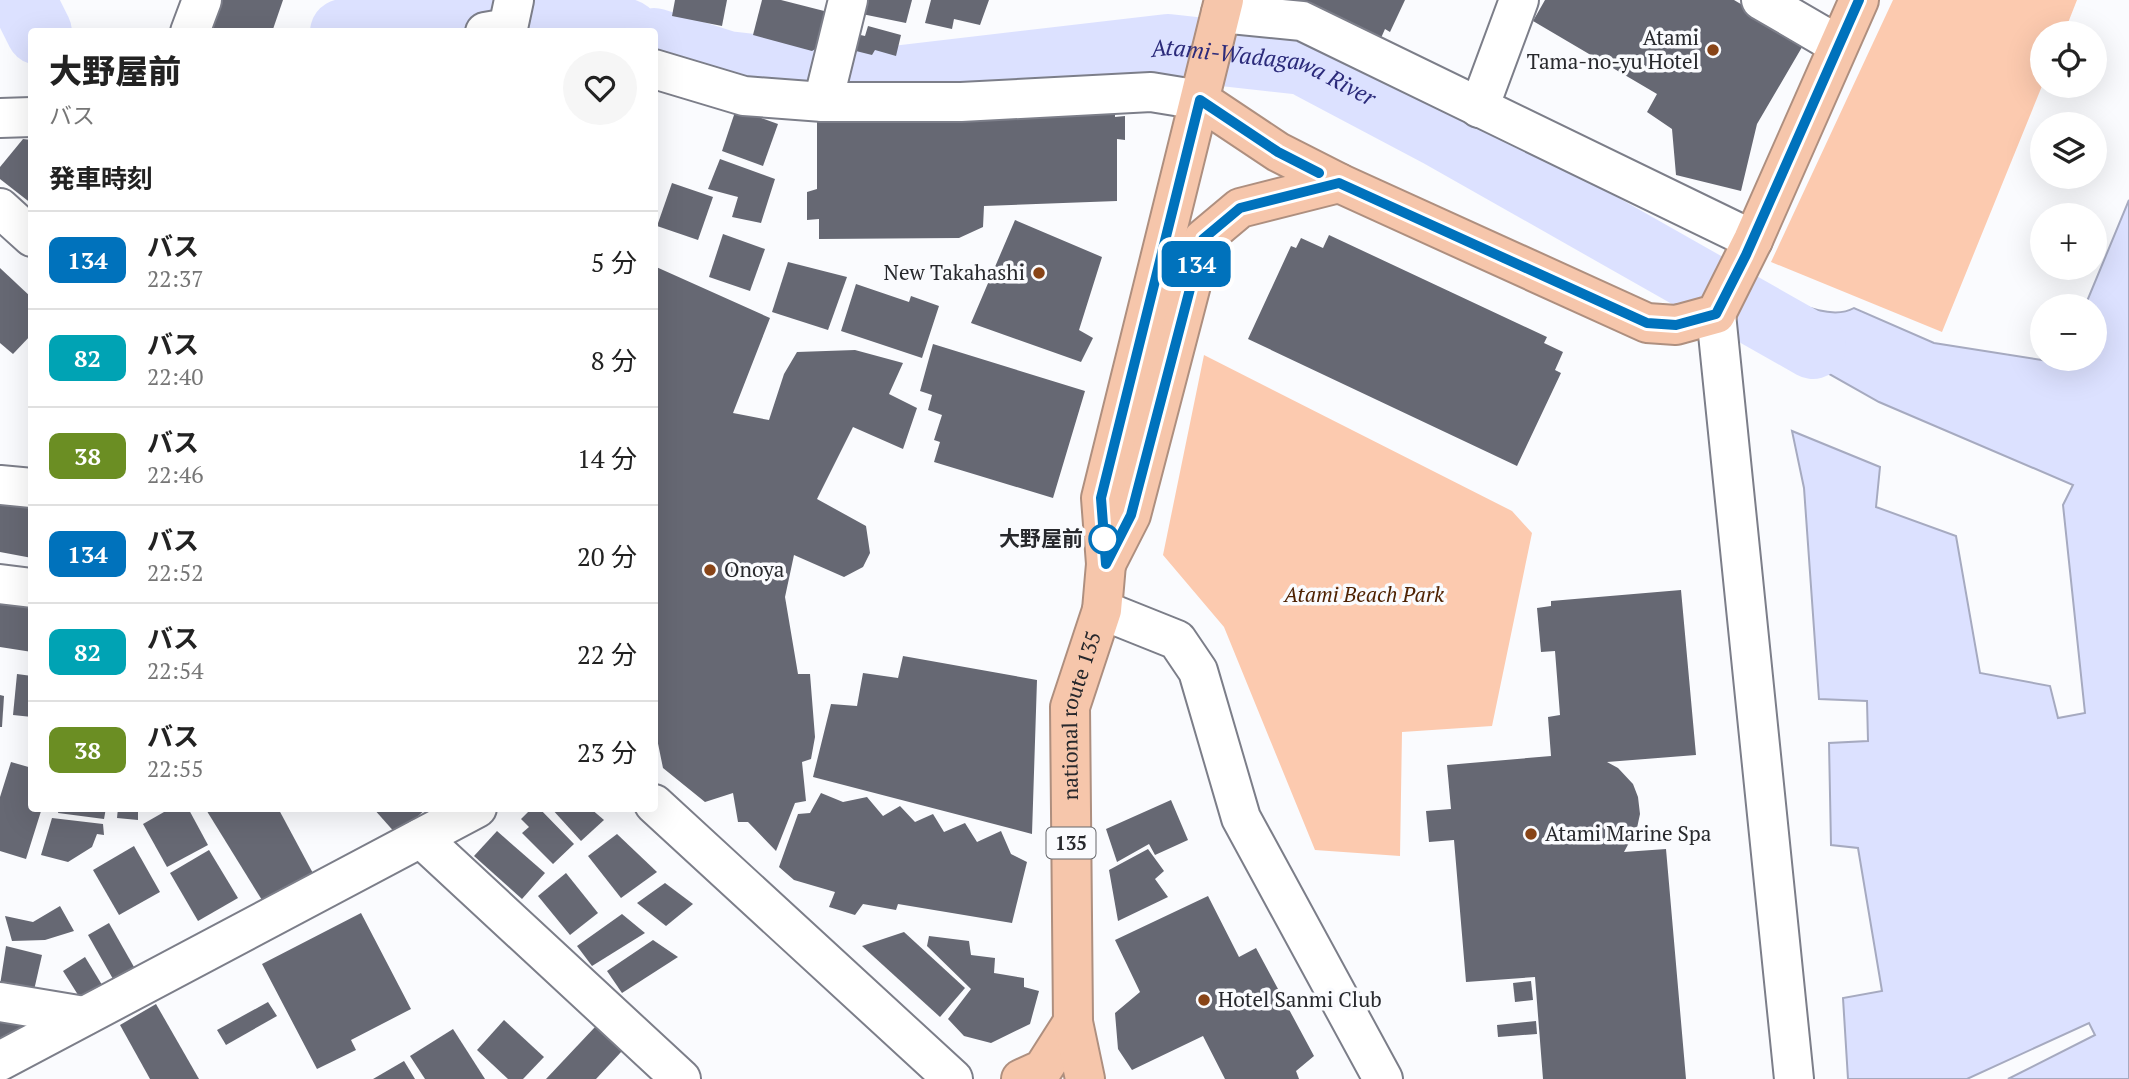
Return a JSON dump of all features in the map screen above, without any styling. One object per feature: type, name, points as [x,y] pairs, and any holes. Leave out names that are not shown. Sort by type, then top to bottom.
[{"type":"highway","points":[[1200,100],[1278,152],[1339,183],[1647,323],[1676,325],[1716,314],[1753,240],[1859,0]]},
{"type":"highway","name":"135","points":[[1200,100],[1221,13]]},
{"type":"highway","name":"national route 135","points":[[1085,1079],[1073,1022],[1070,707],[1102,610],[1106,564],[1101,498],[1200,100]]},
{"type":"highway","name":"national route 135","points":[[1106,564],[1131,515],[1203,239],[1240,208],[1339,183]]},
{"type":"highway","points":[[1021,1079],[1043,1069],[1073,1022]]},
{"type":"street","points":[[192,28],[202,0]]},
{"type":"street","points":[[827,86],[848,0]]},
{"type":"street","points":[[1479,108],[1519,0]]},
{"type":"street","points":[[1761,0],[1838,45]]},
{"type":"street","points":[[1221,13],[1301,21],[1753,240]]},
{"type":"street","points":[[658,70],[744,96],[827,86],[961,102],[1151,92],[1200,100]]},
{"type":"street","points":[[0,118],[28,117]]},
{"type":"street","points":[[0,208],[28,233]]},
{"type":"street","points":[[1716,314],[1794,1079]]},
{"type":"street","points":[[0,485],[28,488]]},
{"type":"street","points":[[0,584],[28,588]]},
{"type":"street","points":[[1102,610],[1177,640],[1198,671],[1241,818],[1382,1079]]},
{"type":"street","points":[[658,808],[953,1079]]},
{"type":"street","points":[[0,1061],[470,812]]},
{"type":"street","points":[[421,838],[681,1079]]},
{"type":"street","points":[[0,1002],[83,1016]]},
{"type":"green space","points":[[1893,0],[2077,0],[2069,21],[2030,21],[2030,98],[2037,98],[1942,332],[1771,262]]},
{"type":"green space","name":"Atami Beach Park","points":[[1204,355],[1512,511],[1532,533],[1492,726],[1402,732],[1400,856],[1315,850],[1224,627],[1163,555]]},
{"type":"water","points":[[2129,200],[2129,1079],[2008,1079],[2095,1035],[2089,1023],[1967,1079],[1848,1079],[1843,998],[1882,991],[1858,848],[1831,845],[1829,743],[1868,741],[1867,701],[1819,699],[1804,488],[1792,431],[1880,467],[1876,507],[1956,536],[1980,673],[2050,686],[2058,718],[2085,713],[2063,505],[2073,485],[1879,402],[1755,332],[1771,293],[1824,311],[1854,308],[1934,343],[2030,358],[2030,371],[2107,371],[2107,294],[2090,294],[2096,280],[2107,280],[2107,253]]},
{"type":"building","points":[[222,0],[283,0],[273,28],[212,28]]},
{"type":"building","points":[[675,0],[727,0],[722,26],[672,16]]},
{"type":"building","points":[[762,0],[781,0],[832,13],[824,44],[812,51],[753,35]]},
{"type":"building","points":[[865,0],[912,0],[906,23],[862,14]]},
{"type":"building","points":[[931,0],[989,0],[980,25],[954,19],[952,29],[925,23]]},
{"type":"building","points":[[1301,0],[1405,0],[1390,32],[1385,29],[1381,38]]},
{"type":"building","points":[[1545,0],[1734,0],[1805,42],[1757,124],[1741,191],[1676,175],[1672,129],[1647,112],[1657,94],[1533,21]]},
{"type":"building","points":[[868,26],[901,35],[896,56],[875,50],[872,55],[852,50],[856,34],[865,36]]},
{"type":"building","points":[[736,109],[778,124],[763,166],[722,151]]},
{"type":"building","points":[[1115,111],[1115,117],[1125,116],[1125,140],[1117,139],[1117,201],[984,206],[983,227],[959,238],[819,239],[819,219],[807,220],[807,192],[817,189],[817,118]]},
{"type":"building","points":[[23,139],[28,140],[28,201],[0,179],[0,167]]},
{"type":"building","points":[[720,159],[775,179],[761,223],[732,217],[738,197],[708,189]]},
{"type":"building","points":[[672,183],[713,197],[698,240],[658,226]]},
{"type":"building","points":[[1015,220],[1102,257],[1079,330],[1093,338],[1081,362],[971,323]]},
{"type":"building","points":[[723,234],[765,249],[750,291],[709,277]]},
{"type":"building","points":[[1329,235],[1547,337],[1544,343],[1563,352],[1555,370],[1561,373],[1517,466],[1248,339],[1291,246],[1296,248],[1301,238],[1323,248]]},
{"type":"building","points":[[788,262],[847,277],[828,330],[772,312]]},
{"type":"building","points":[[0,268],[28,294],[28,338],[13,354],[0,343]]},
{"type":"building","points":[[658,268],[770,318],[733,413],[769,420],[784,374],[797,352],[855,350],[903,363],[889,394],[917,408],[903,449],[853,427],[817,499],[866,526],[870,553],[863,567],[844,577],[794,555],[785,597],[798,674],[810,674],[815,737],[811,759],[802,762],[806,801],[795,803],[776,851],[748,822],[738,822],[733,793],[705,802],[663,768],[658,744]]},
{"type":"building","points":[[856,284],[909,302],[911,296],[939,306],[922,358],[841,331]]},
{"type":"building","points":[[933,344],[1085,391],[1053,498],[934,462],[940,442],[934,440],[942,415],[928,410],[932,395],[920,391]]},
{"type":"building","points":[[0,498],[28,503],[28,557],[0,552]]},
{"type":"building","name":"Atami Marine Spa","points":[[1681,590],[1696,755],[1607,762],[1618,768],[1633,784],[1638,797],[1640,814],[1637,828],[1624,852],[1666,849],[1686,1079],[1543,1079],[1535,977],[1466,982],[1454,840],[1429,842],[1426,811],[1451,809],[1447,765],[1551,756],[1548,717],[1560,715],[1555,651],[1541,652],[1537,608],[1551,606],[1551,601]]},
{"type":"building","points":[[0,601],[28,606],[28,651],[0,647]]},
{"type":"building","points":[[903,656],[1037,680],[1032,834],[813,777],[831,704],[857,706],[863,673],[898,678]]},
{"type":"building","points":[[17,674],[28,675],[28,717],[13,715]]},
{"type":"building","points":[[0,695],[4,696],[2,727],[0,727]]},
{"type":"building","points":[[11,762],[28,767],[28,812],[41,812],[26,859],[0,851],[0,797]]},
{"type":"building","points":[[821,793],[843,802],[867,797],[883,816],[900,806],[915,822],[933,814],[944,832],[965,823],[977,842],[1001,831],[1011,854],[1027,862],[1012,923],[898,904],[896,910],[863,904],[855,915],[829,907],[835,892],[794,880],[779,867],[798,814],[810,813]]},
{"type":"building","points":[[1171,800],[1188,840],[1155,855],[1149,844],[1117,862],[1106,829]]},
{"type":"building","points":[[58,812],[105,812],[104,819]]},
{"type":"building","points":[[118,812],[138,812],[138,820],[117,818]]},
{"type":"building","points":[[164,812],[190,812],[208,845],[167,867],[143,824]]},
{"type":"building","points":[[207,812],[280,812],[315,877],[265,905]]},
{"type":"building","points":[[377,812],[423,812],[397,835]]},
{"type":"building","points":[[528,812],[543,812],[574,844],[553,864],[522,833],[529,827],[521,819]]},
{"type":"building","points":[[555,812],[595,812],[604,820],[581,841]]},
{"type":"building","points":[[52,818],[103,824],[104,835],[97,834],[92,847],[68,862],[41,855]]},
{"type":"building","points":[[497,831],[545,873],[522,899],[474,856]]},
{"type":"building","points":[[617,834],[657,872],[621,898],[588,856]]},
{"type":"building","points":[[134,846],[160,892],[119,915],[93,870]]},
{"type":"building","points":[[1148,849],[1164,871],[1155,879],[1168,897],[1118,921],[1109,870]]},
{"type":"building","points":[[209,850],[238,898],[198,921],[170,873]]},
{"type":"building","points":[[566,873],[598,913],[570,935],[538,896]]},
{"type":"building","points":[[665,883],[693,904],[666,926],[637,903]]},
{"type":"building","points":[[1208,896],[1239,957],[1256,948],[1314,1056],[1296,1071],[1299,1079],[1225,1079],[1203,1036],[1132,1070],[1118,1049],[1115,1013],[1140,992],[1115,940]]},
{"type":"building","points":[[60,906],[74,931],[45,940],[12,941],[5,916],[33,922]]},
{"type":"building","points":[[361,913],[411,1009],[351,1040],[356,1050],[317,1069],[262,964]]},
{"type":"building","points":[[622,914],[645,933],[592,966],[577,946]]},
{"type":"building","points":[[109,923],[138,974],[117,986],[88,935]]},
{"type":"building","points":[[904,932],[965,988],[940,1017],[862,946]]},
{"type":"building","points":[[929,936],[969,941],[971,955],[995,958],[994,973],[1024,978],[1024,987],[1039,991],[1030,1024],[991,1043],[964,1036],[948,1019],[971,989],[927,946]]},
{"type":"building","points":[[653,940],[678,957],[622,993],[607,971]]},
{"type":"building","points":[[6,946],[42,955],[32,999],[0,985]]},
{"type":"building","points":[[85,957],[107,993],[85,1006],[63,971]]},
{"type":"building","points":[[1531,981],[1533,1000],[1515,1002],[1513,983]]},
{"type":"building","points":[[268,1002],[277,1016],[226,1045],[217,1030]]},
{"type":"building","points":[[156,1004],[199,1079],[150,1079],[120,1025]]},
{"type":"building","points":[[0,1016],[39,1023],[0,1043]]},
{"type":"building","points":[[504,1020],[544,1057],[523,1079],[508,1079],[477,1050]]},
{"type":"building","points":[[1536,1021],[1537,1034],[1498,1037],[1497,1025]]},
{"type":"building","points":[[595,1027],[622,1051],[596,1079],[546,1079]]},
{"type":"building","points":[[453,1029],[485,1079],[425,1079],[410,1056]]},
{"type":"building","points":[[404,1061],[415,1079],[373,1079]]},
{"type":"waterway","name":"Atami-Wadagawa River","points":[[23,0],[37,28]]},
{"type":"waterway","name":"Atami-Wadagawa River","points":[[370,28],[486,11],[569,13],[615,28]]},
{"type":"waterway","name":"Atami-Wadagawa River","points":[[658,42],[727,64],[877,81],[1168,47],[1303,62],[1439,134],[1813,346]]},
{"type":"bus line","name":"134","points":[[1319,173],[1278,152],[1200,100],[1101,498],[1106,564],[1131,515],[1203,239],[1240,208],[1339,183],[1647,323],[1676,325],[1716,314],[1746,255],[1859,0]]},
{"type":"place","name":"Atami Tama-no-yu Hotel","points":[[1713,50]]},
{"type":"place","name":"New Takahashi","points":[[1039,273]]},
{"type":"place","name":"大野屋前","points":[[1104,539]]},
{"type":"place","name":"Onoya","points":[[710,570]]},
{"type":"place","name":"Atami Marine Spa","points":[[1531,834]]},
{"type":"place","name":"Hotel Sanmi Club","points":[[1204,1000]]}]
